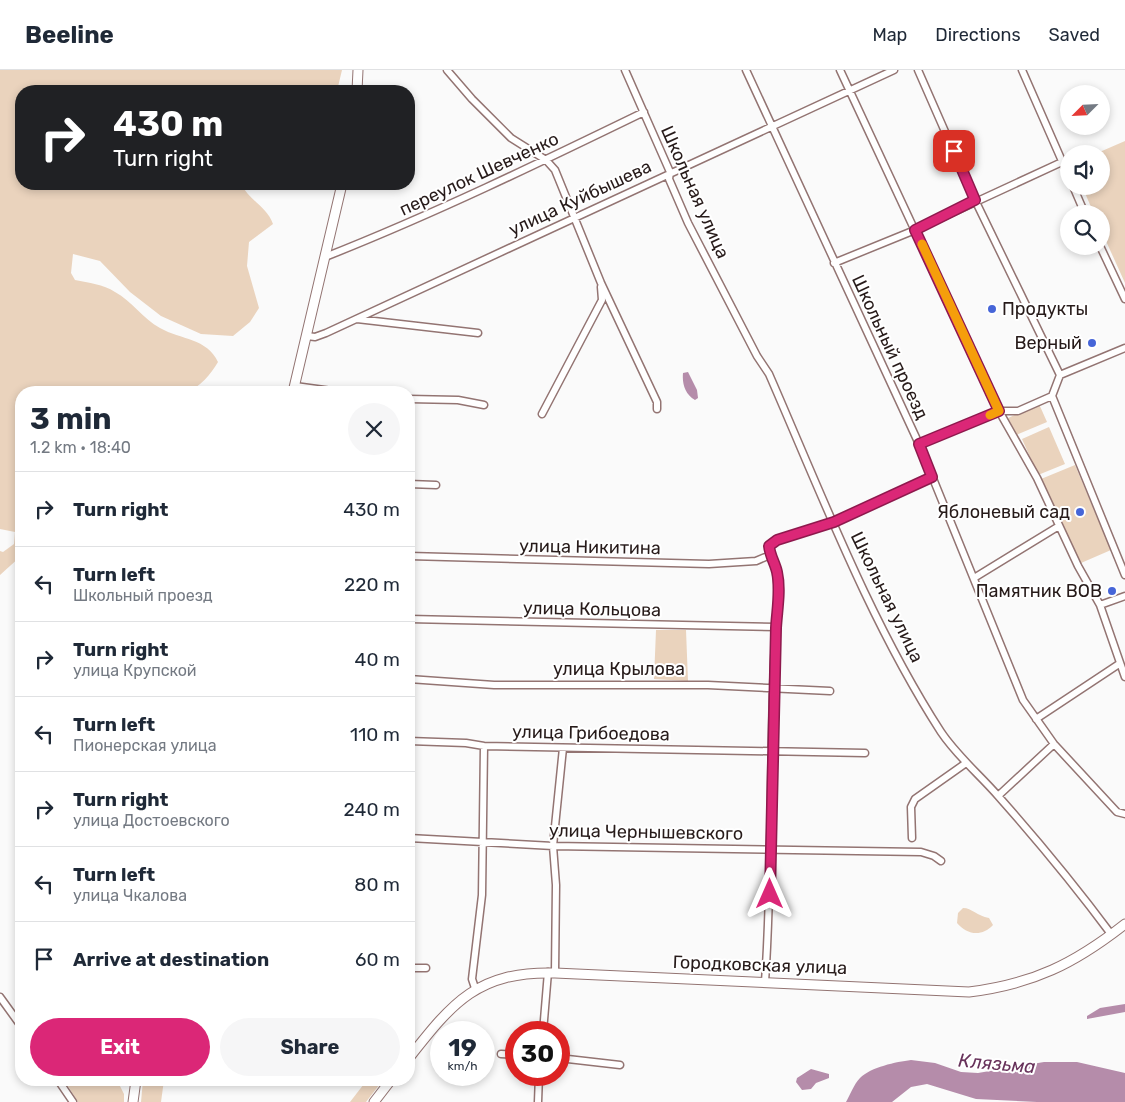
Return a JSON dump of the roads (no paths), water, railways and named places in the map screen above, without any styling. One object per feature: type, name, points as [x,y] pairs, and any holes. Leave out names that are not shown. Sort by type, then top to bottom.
[{"type":"main road","points":[[357,85],[358,70]]},
{"type":"main road","points":[[295,386],[341,190]]},
{"type":"main road","name":"Городковская улица","points":[[415,1048],[454,1004],[475,988],[501,978],[522,973],[968,992],[1003,988],[1036,978],[1068,962],[1125,924]]},
{"type":"main road","points":[[133,1102],[135,1086]]},
{"type":"main road","points":[[374,1102],[386,1086]]},
{"type":"street","points":[[447,70],[472,99],[511,138],[546,160],[555,170],[601,283],[657,402],[657,409]]},
{"type":"street","name":"Школьная улица","points":[[625,70],[670,172],[669,179],[688,223],[757,356],[769,374],[880,623],[910,679],[940,731],[1076,888],[1112,934]]},
{"type":"street","name":"Школьный проезд","points":[[746,70],[919,444],[1023,700],[1054,744],[1117,812],[1125,814]]},
{"type":"street","points":[[840,70],[999,411],[1037,478],[1059,526],[1100,605],[1125,678]]},
{"type":"street","name":"улица Куйбышева","points":[[306,336],[320,335],[357,319],[670,172],[894,70]]},
{"type":"street","points":[[918,70],[975,200],[1060,375]]},
{"type":"street","points":[[1022,70],[1060,157]]},
{"type":"street","name":"переулок Шевченко","points":[[325,257],[395,229],[546,160],[644,112]]},
{"type":"street","points":[[834,263],[915,230],[975,200],[1060,163]]},
{"type":"street","points":[[1104,255],[1125,299]]},
{"type":"street","points":[[542,414],[602,300],[601,283]]},
{"type":"street","points":[[357,319],[478,333]]},
{"type":"street","points":[[1125,348],[1060,375],[1052,396],[1125,575]]},
{"type":"street","points":[[919,444],[999,411],[1018,411],[1052,396]]},
{"type":"street","points":[[415,399],[458,400],[484,405]]},
{"type":"street","points":[[764,982],[770,910],[769,849],[778,596],[777,572],[769,546],[777,540],[834,522],[932,477]]},
{"type":"street","points":[[415,484],[436,485]]},
{"type":"street","points":[[974,578],[1059,526]]},
{"type":"street","name":"улица Никитина","points":[[415,556],[709,564],[756,561],[770,554]]},
{"type":"street","points":[[1100,605],[1125,596]]},
{"type":"street","name":"улица Кольцова","points":[[415,619],[776,628]]},
{"type":"street","points":[[1036,719],[1119,664]]},
{"type":"street","name":"улица Крылова","points":[[415,679],[494,685],[708,685],[830,691]]},
{"type":"street","name":"улица Грибоедова","points":[[415,741],[484,746],[866,753]]},
{"type":"street","points":[[998,796],[1054,744]]},
{"type":"street","points":[[475,988],[472,979],[482,895],[484,746]]},
{"type":"street","points":[[545,1021],[552,973],[556,885],[553,846],[563,748]]},
{"type":"street","points":[[912,838],[911,807],[915,799],[966,762]]},
{"type":"street","name":"улица Чернышевского","points":[[415,838],[553,846],[921,852],[934,856],[941,861]]},
{"type":"street","points":[[415,968],[426,968]]},
{"type":"street","points":[[0,997],[15,1018]]},
{"type":"street","points":[[500,1054],[505,1054]]},
{"type":"street","points":[[570,1059],[620,1065]]},
{"type":"street","points":[[62,1086],[73,1102]]},
{"type":"street","points":[[538,1102],[539,1086]]},
{"type":"place","name":"Продукты","points":[[992,309]]},
{"type":"place","name":"Верный","points":[[1092,343]]},
{"type":"place","name":"Яблоневый сад","points":[[1080,512]]},
{"type":"place","name":"Памятник ВОВ","points":[[1112,591]]},
{"type":"water label","name":"Клязьма","points":[[997,1063]]}]
